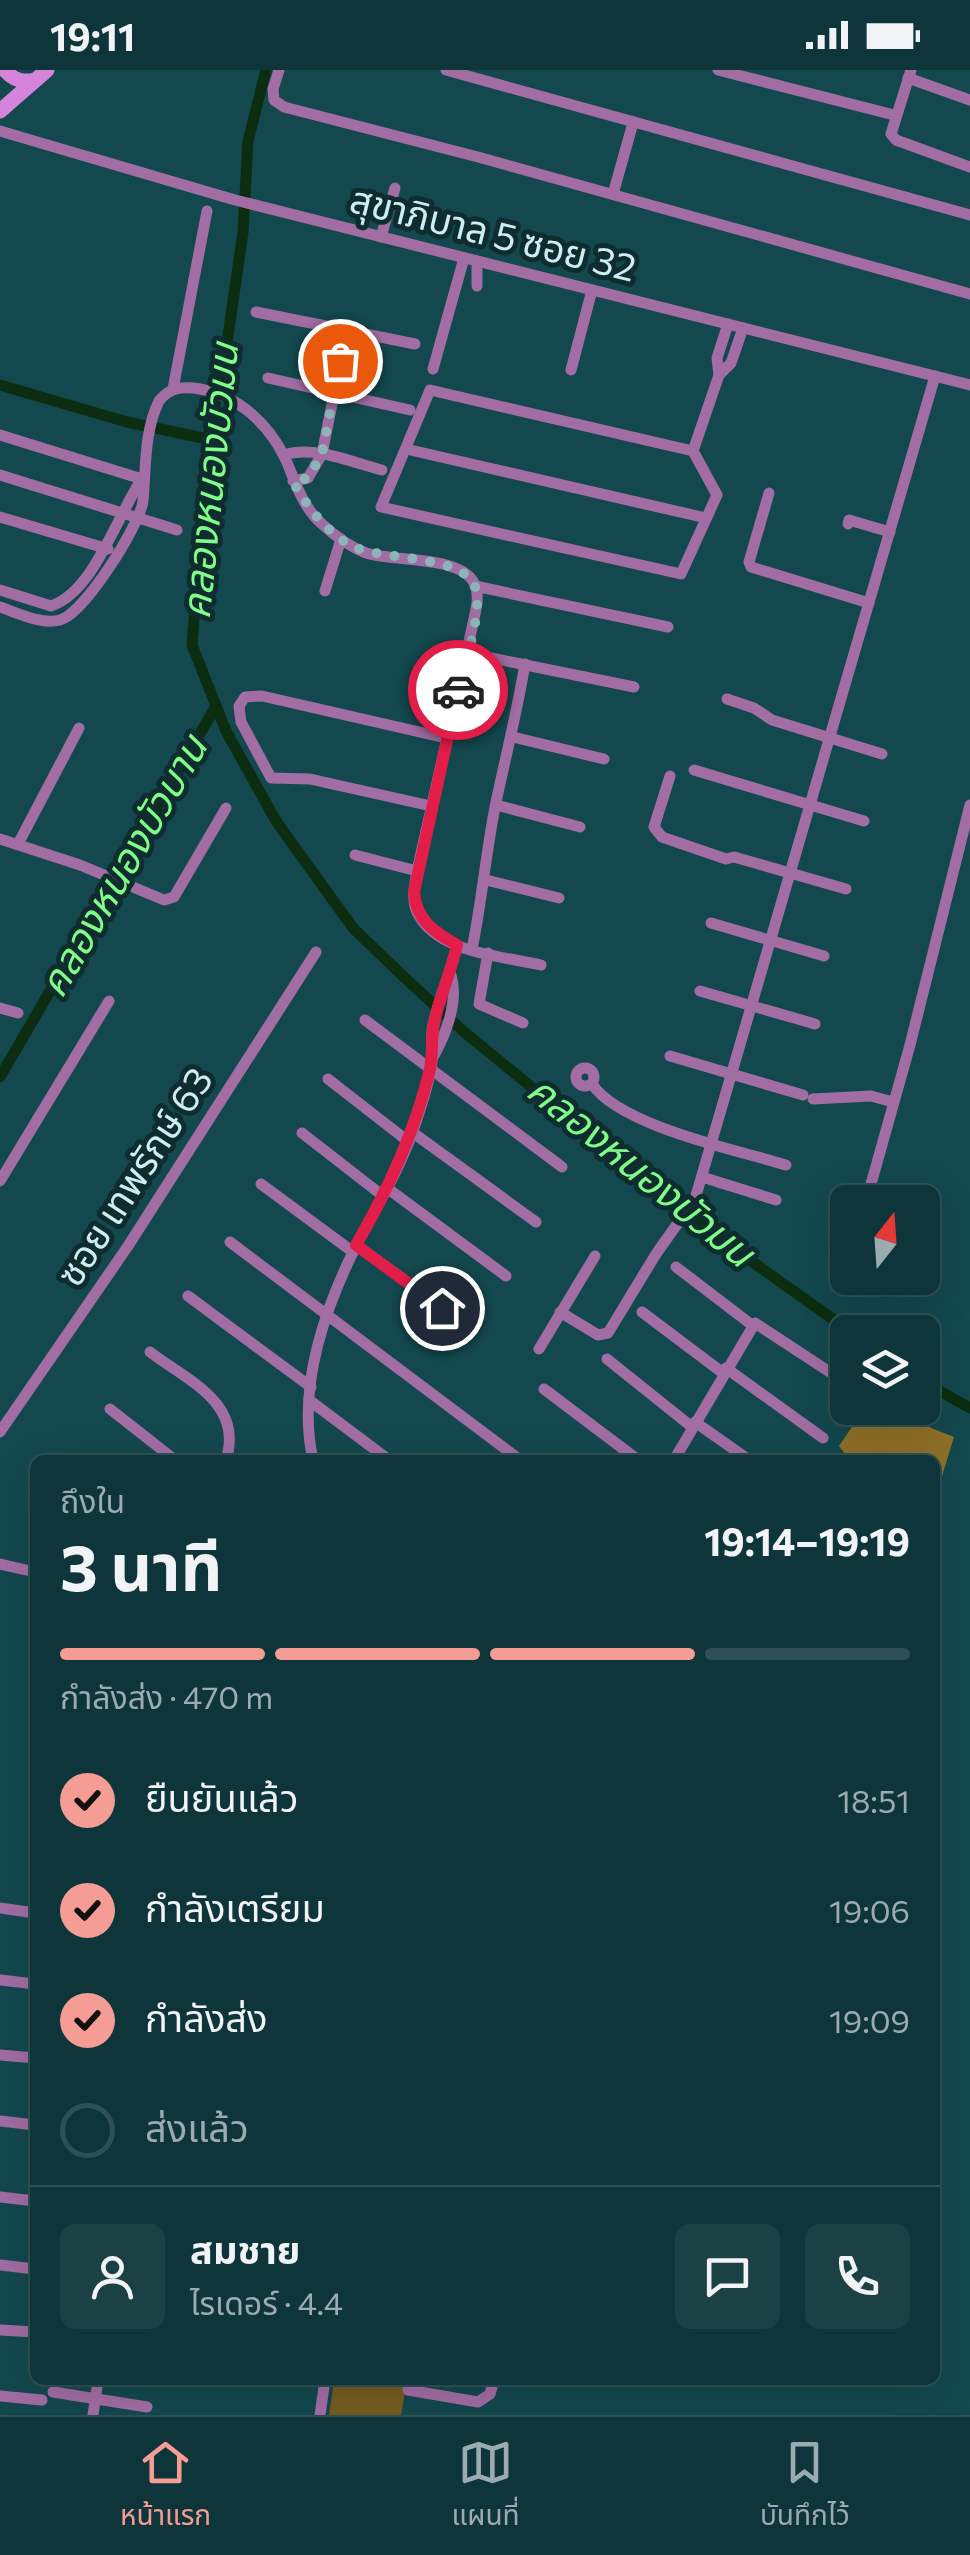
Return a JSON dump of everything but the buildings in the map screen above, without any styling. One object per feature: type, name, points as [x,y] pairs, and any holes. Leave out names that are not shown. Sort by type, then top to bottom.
[{"type":"main road","points":[[0,80],[8,70],[12,78],[41,75]]},
{"type":"main road","points":[[0,110],[41,75]]},
{"type":"street","points":[[278,70],[274,100],[284,107],[969,289]]},
{"type":"street","points":[[446,70],[970,215]]},
{"type":"street","points":[[718,70],[894,115]]},
{"type":"street","points":[[970,100],[910,74],[891,134],[896,140],[970,166]]},
{"type":"street","points":[[613,194],[633,122]]},
{"type":"street","name":"สุขาภิบาล 5 ซอย 32","points":[[1,128],[251,204],[970,385]]},
{"type":"street","points":[[381,237],[395,188]]},
{"type":"street","points":[[173,389],[207,211]]},
{"type":"street","points":[[470,260],[477,286]]},
{"type":"street","points":[[433,369],[470,260]]},
{"type":"street","points":[[571,370],[592,290]]},
{"type":"street","points":[[256,312],[415,344]]},
{"type":"street","points":[[693,450],[430,390],[381,506],[681,574],[717,494],[693,450],[719,374],[717,358],[728,324]]},
{"type":"street","points":[[719,374],[731,363],[743,328]]},
{"type":"street","points":[[293,482],[308,478],[322,454],[347,329]]},
{"type":"street","points":[[560,1312],[604,1336],[692,1204],[936,376]]},
{"type":"street","points":[[268,378],[410,410]]},
{"type":"street","points":[[0,590],[51,606],[70,597],[104,547],[142,504],[142,479],[159,401],[173,389],[197,388],[226,394],[260,422],[284,455],[293,482],[317,520],[368,553],[453,566],[466,573],[476,586],[478,596],[467,653],[417,872],[417,912],[435,932],[457,945],[541,965]]},
{"type":"street","points":[[0,435],[142,479]]},
{"type":"street","points":[[406,449],[706,518]]},
{"type":"street","points":[[284,455],[297,450],[382,470]]},
{"type":"street","points":[[0,474],[177,530]]},
{"type":"street","points":[[0,608],[50,622],[77,612],[90,598],[117,552],[129,516],[128,498],[142,479]]},
{"type":"street","points":[[769,493],[749,562],[751,567],[868,603]]},
{"type":"street","points":[[128,498],[142,504]]},
{"type":"street","points":[[0,517],[117,552]]},
{"type":"street","points":[[848,524],[849,520],[890,532]]},
{"type":"street","points":[[325,591],[341,538]]},
{"type":"street","points":[[476,586],[668,627]]},
{"type":"street","points":[[20,614],[24,598]]},
{"type":"street","points":[[467,653],[634,687]]},
{"type":"street","points":[[472,949],[525,664]]},
{"type":"street","points":[[431,806],[310,779],[271,778],[241,722],[238,706],[246,697],[262,696],[446,738]]},
{"type":"street","points":[[728,699],[754,708],[772,720],[882,754]]},
{"type":"street","points":[[18,844],[79,728]]},
{"type":"street","points":[[513,737],[604,759]]},
{"type":"street","points":[[694,770],[864,821]]},
{"type":"street","points":[[670,776],[654,826],[662,837],[726,859],[734,857],[846,889]]},
{"type":"street","points":[[496,805],[580,828]]},
{"type":"street","points":[[871,1185],[970,805]]},
{"type":"street","points":[[0,839],[164,900],[174,897],[226,808]]},
{"type":"street","points":[[355,855],[417,872]]},
{"type":"street","points":[[486,880],[559,898]]},
{"type":"street","points":[[711,923],[824,956]]},
{"type":"street","points":[[313,1455],[308,1428],[310,1394],[327,1313],[411,1137],[431,1065],[430,1040],[440,1024],[446,1000],[442,985],[451,975],[457,945]]},
{"type":"street","name":"ซอย เทพรักษ์ 63","points":[[0,1432],[128,1246],[316,952]]},
{"type":"street","points":[[488,953],[479,1004],[523,1023]]},
{"type":"street","points":[[700,991],[815,1024]]},
{"type":"street","points":[[0,1181],[109,1001]]},
{"type":"street","points":[[0,1008],[18,1013]]},
{"type":"street","points":[[365,1020],[431,1065],[562,1167]]},
{"type":"street","points":[[670,1056],[808,1097],[871,1096],[893,1102]]},
{"type":"street","points":[[328,1079],[536,1222]]},
{"type":"street","points":[[592,1084],[598,1093],[650,1124],[786,1165]]},
{"type":"street","points":[[302,1133],[506,1276]]},
{"type":"street","points":[[702,1177],[776,1200]]},
{"type":"street","points":[[262,1184],[471,1329]]},
{"type":"street","points":[[230,1242],[513,1455]]},
{"type":"street","points":[[539,1349],[595,1256]]},
{"type":"street","points":[[676,1267],[752,1326]]},
{"type":"street","points":[[188,1296],[383,1455]]},
{"type":"street","points":[[642,1312],[822,1438]]},
{"type":"street","points":[[677,1455],[752,1326],[760,1324],[830,1372]]},
{"type":"street","points":[[150,1352],[223,1409],[231,1436],[227,1455]]},
{"type":"street","points":[[607,1359],[694,1425],[741,1455]]},
{"type":"street","points":[[544,1389],[631,1455]]},
{"type":"street","points":[[110,1410],[168,1455]]},
{"type":"street","points":[[0,1564],[30,1571]]},
{"type":"street","points":[[0,1908],[30,1912]]},
{"type":"street","points":[[0,1980],[30,1983]]},
{"type":"street","points":[[0,2055],[30,2058]]},
{"type":"street","points":[[0,2122],[30,2125]]},
{"type":"street","points":[[0,2198],[30,2201]]},
{"type":"street","points":[[0,2265],[30,2268]]},
{"type":"street","points":[[0,2330],[30,2332]]},
{"type":"street","points":[[93,2415],[97,2385]]},
{"type":"street","points":[[320,2415],[324,2385]]},
{"type":"street","points":[[408,2390],[478,2402],[490,2394],[493,2385]]},
{"type":"street","points":[[0,2396],[96,2399],[148,2407]]},
{"type":"shaded area","points":[[853,1425],[924,1425],[954,1437],[940,1483],[940,1455],[845,1454],[839,1446]]},
{"type":"shaded area","points":[[333,2385],[406,2385],[401,2415],[329,2415]]},
{"type":"waterway","name":"คลองหนองบัวมน","points":[[266,70],[248,141],[243,232],[208,439],[192,645],[226,731],[276,821],[353,928],[463,1031],[695,1221],[830,1317]]},
{"type":"waterway","points":[[0,385],[127,422],[208,439]]},
{"type":"waterway","name":"คลองหนองบัวบาน","points":[[0,1077],[216,706]]},
{"type":"waterway","name":"คลองหนองบัวมน","points":[[940,1391],[970,1408]]},
{"type":"way so far","points":[[340,361],[322,454],[308,478],[293,482],[317,520],[349,544],[368,553],[453,566],[472,580],[478,596],[458,690]]},
{"type":"route","points":[[442,1308],[356,1245],[409,1142],[430,1072],[430,1040],[442,985],[451,975],[457,945],[424,921],[417,912],[414,892],[458,690]]}]
